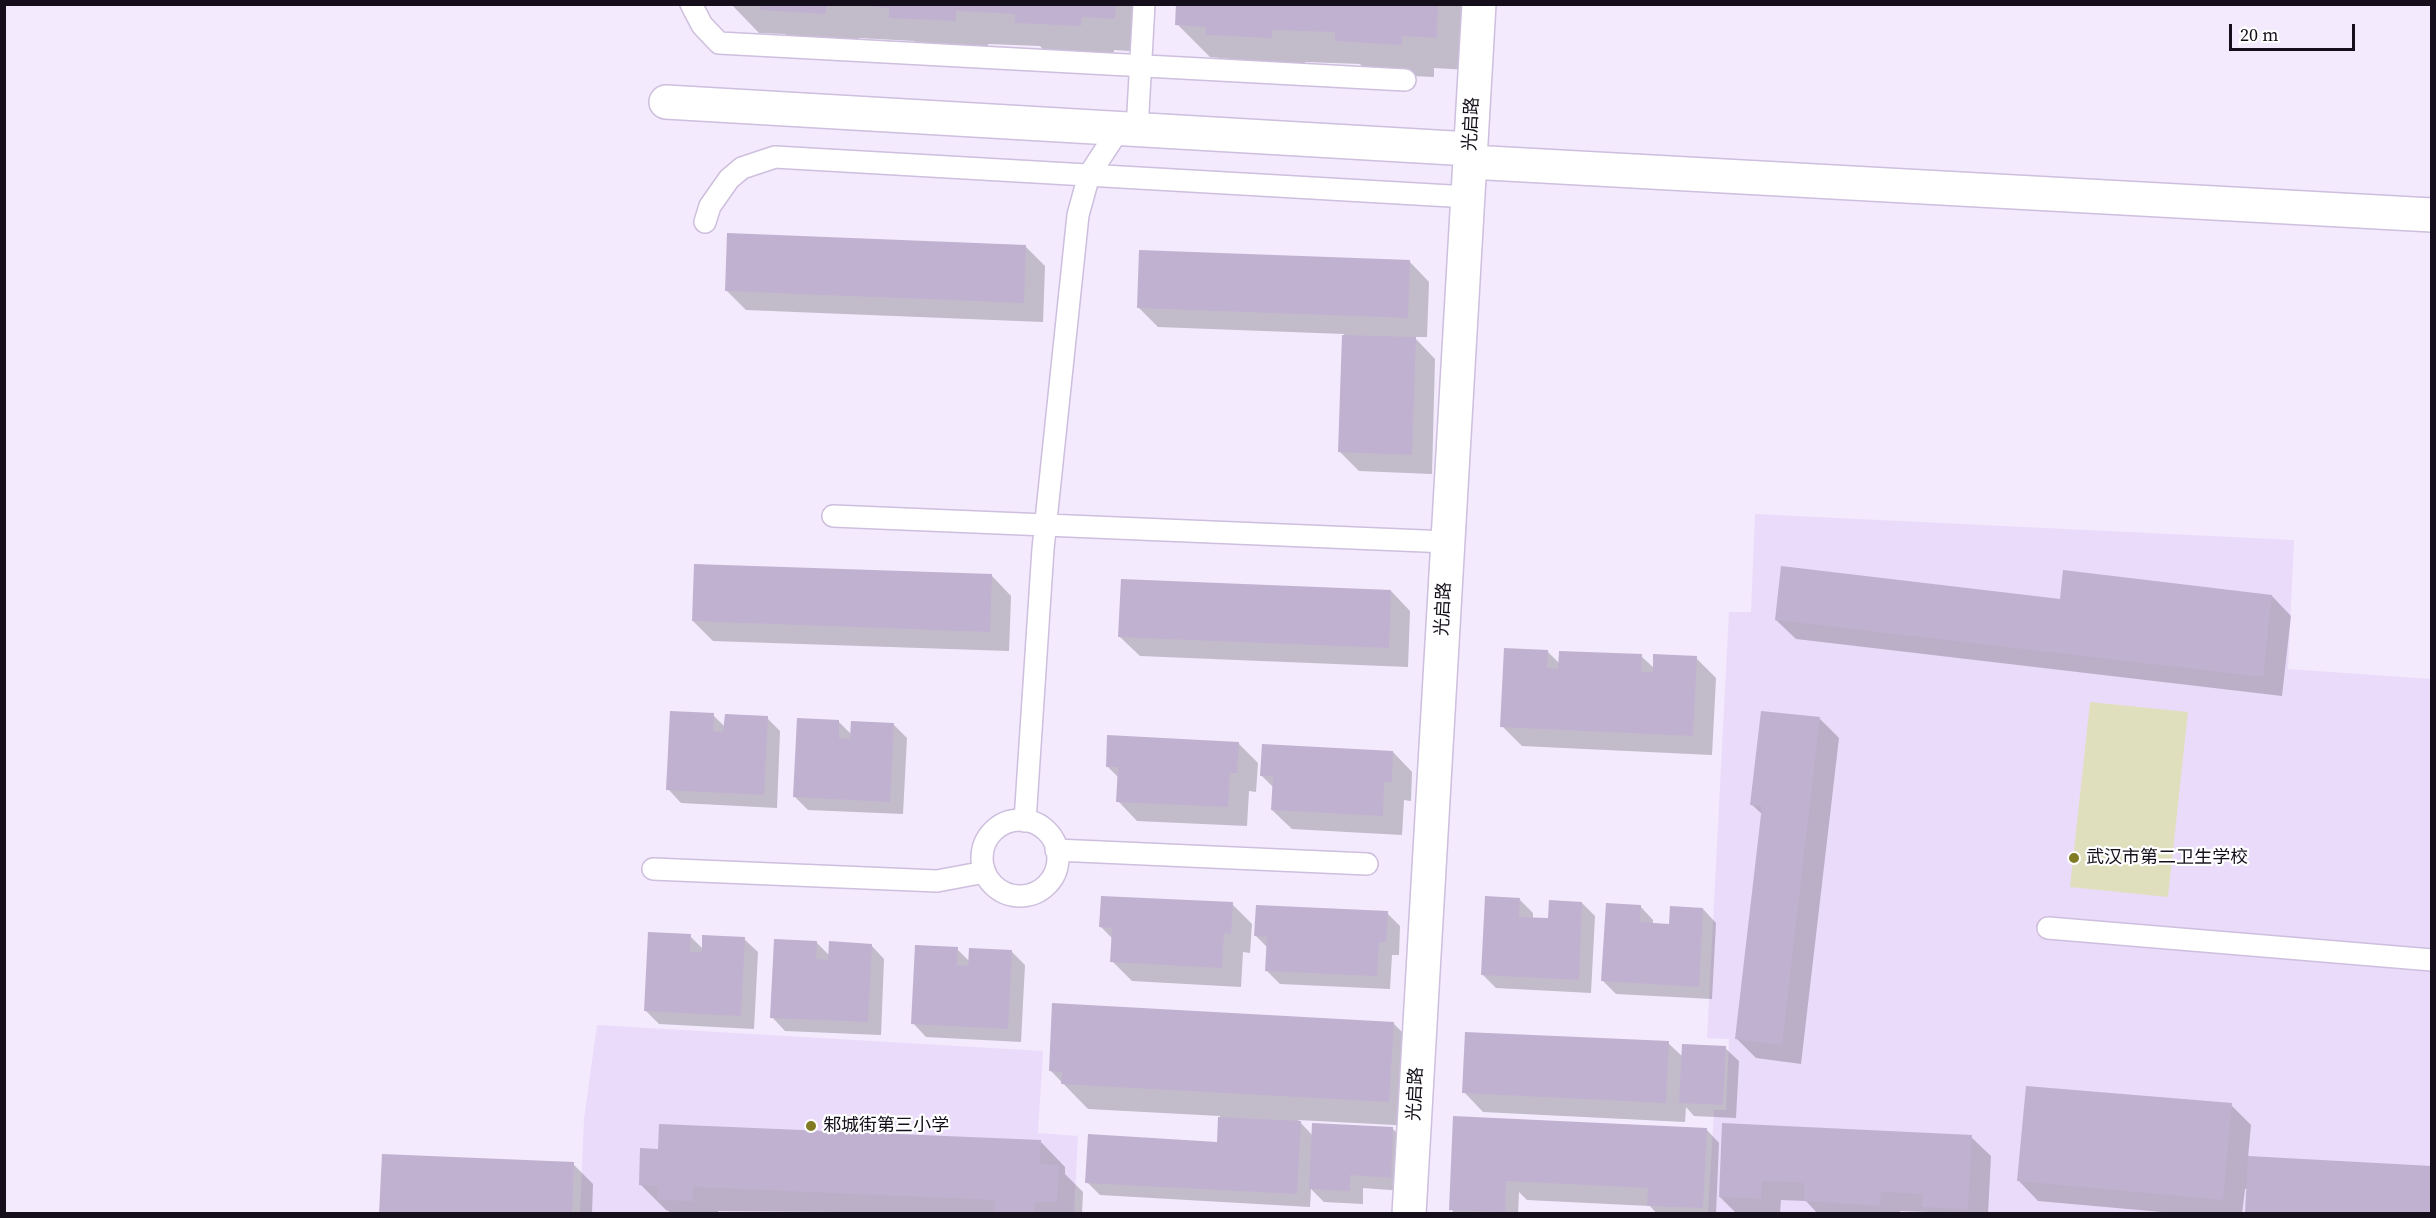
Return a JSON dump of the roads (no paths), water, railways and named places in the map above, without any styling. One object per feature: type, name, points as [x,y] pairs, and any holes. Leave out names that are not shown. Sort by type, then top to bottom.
[{"type":"street","name":"光启路","points":[[1409,1214],[1479,4]]},
{"type":"street","points":[[666,102],[1128,130],[1470,156],[2432,215]]},
{"type":"lane","points":[[691,4],[702,26],[719,43],[1405,80]]},
{"type":"lane","points":[[1025,821],[1046,524],[1078,215],[1089,175],[1128,130],[1141,65],[1144,4]]},
{"type":"lane","points":[[705,222],[714,198],[729,179],[750,164],[775,157],[1467,197]]},
{"type":"lane","points":[[833,516],[1448,542]]},
{"type":"lane","points":[[1011,821],[1025,821],[1048,833],[1058,860],[1054,875],[1045,887],[1031,895],[1015,896],[1000,891],[988,881],[982,851],[988,836],[999,826],[1011,821]]},
{"type":"lane","points":[[1056,850],[1367,864]]},
{"type":"lane","points":[[653,868],[937,880],[985,872]]},
{"type":"lane","points":[[2048,928],[2432,960]]},
{"type":"place","name":"武汉市第二卫生学校","points":[[2074,858]]},
{"type":"place","name":"邾城街第三小学","points":[[811,1126]]}]
